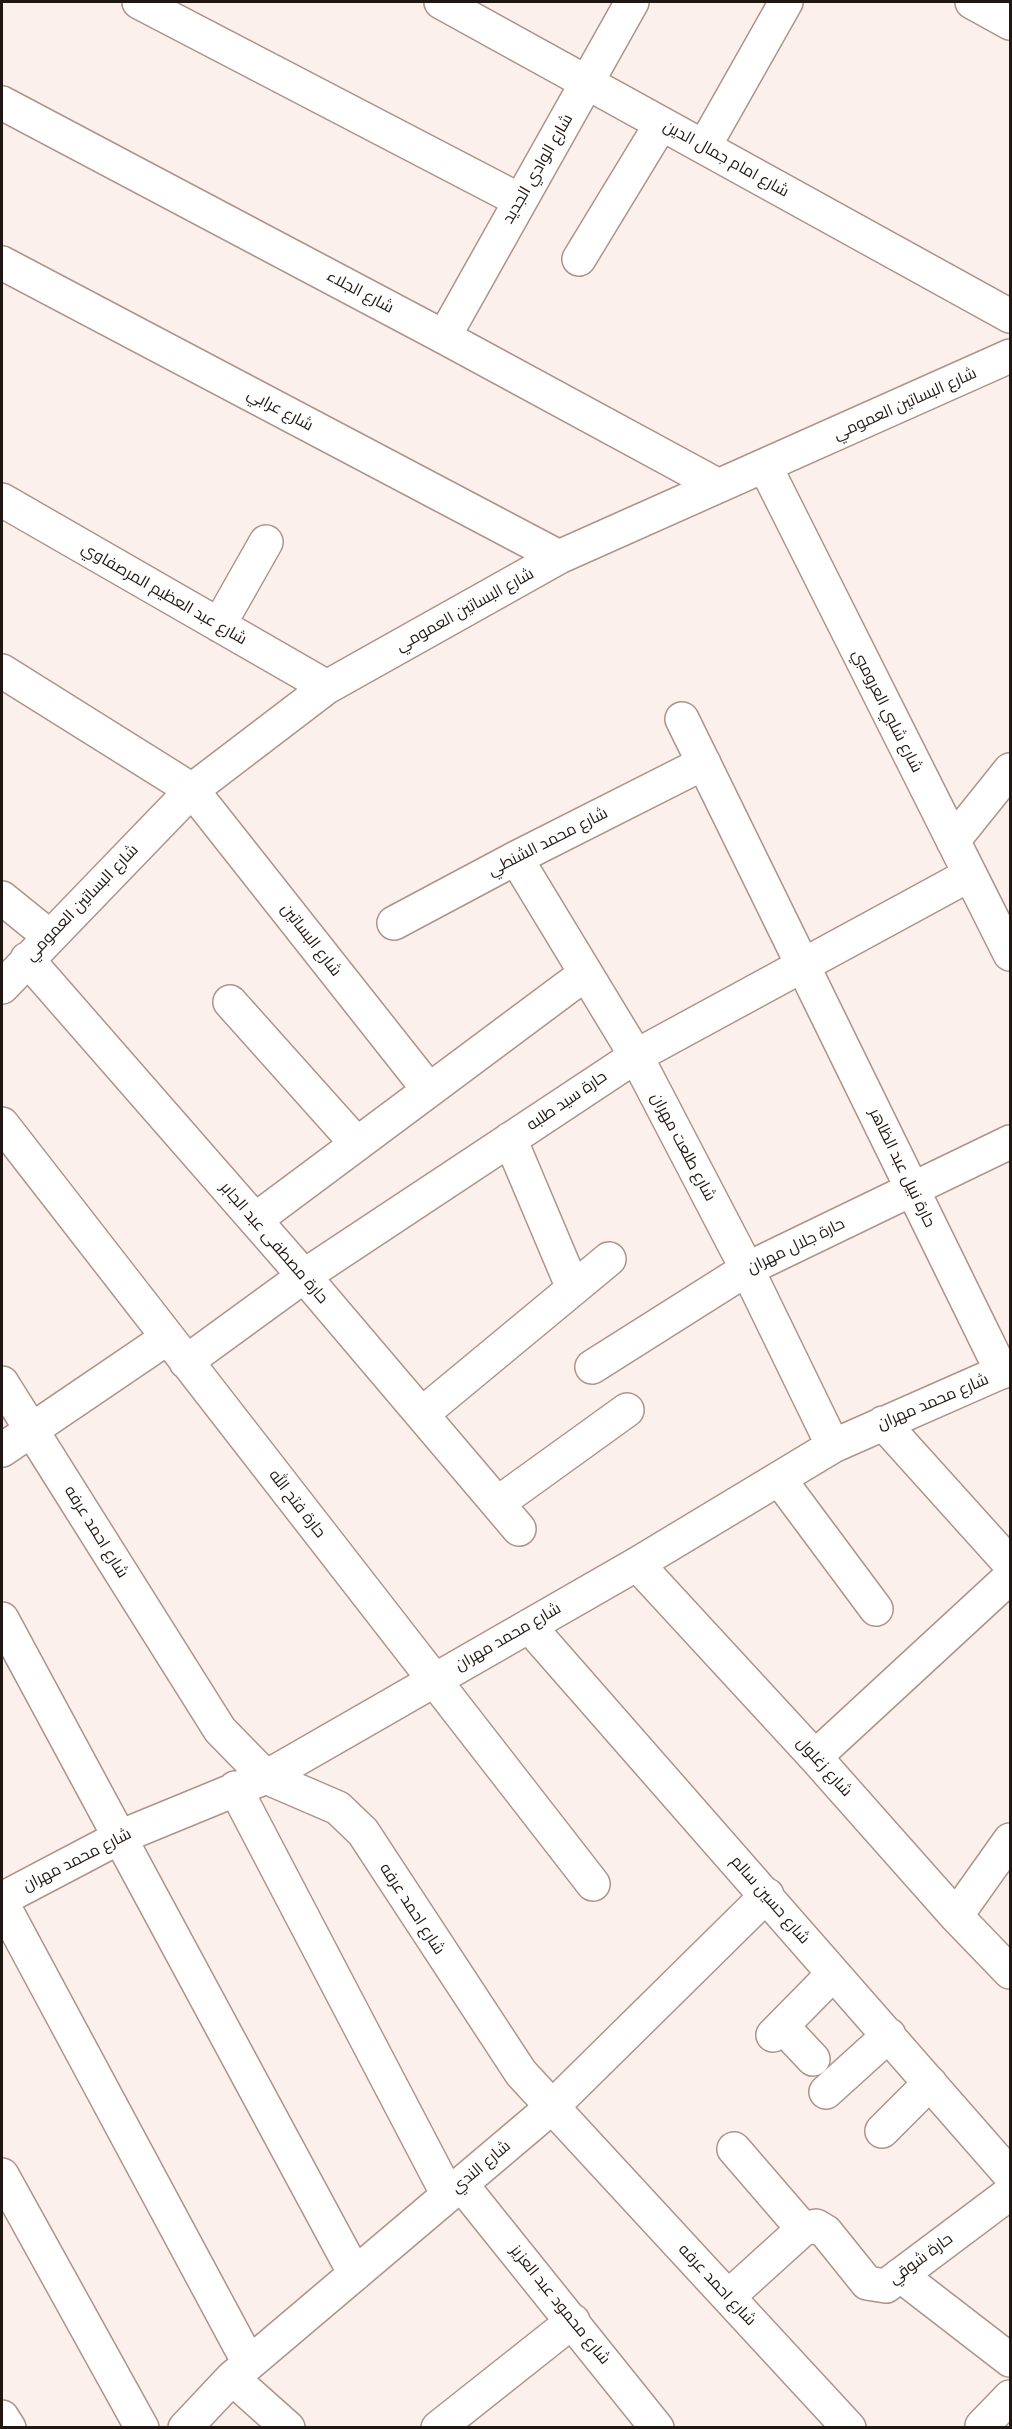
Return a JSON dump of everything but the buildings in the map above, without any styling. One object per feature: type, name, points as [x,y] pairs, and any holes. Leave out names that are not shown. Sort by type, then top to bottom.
[{"type":"street","points":[[139,2],[519,200]]},
{"type":"street","name":"شارع امام جمال الدين","points":[[441,2],[1011,316]]},
{"type":"street","name":"شارع الوادي الجديد","points":[[444,337],[632,2]]},
{"type":"street","points":[[704,147],[786,2]]},
{"type":"street","points":[[972,2],[1011,23]]},
{"type":"street","name":"شارع الجلاء","points":[[2,104],[444,337],[717,485]]},
{"type":"street","points":[[579,259],[662,124]]},
{"type":"street","name":"شارع عرابي","points":[[2,263],[559,557]]},
{"type":"street","name":"شارع البساتين العمومي","points":[[2,987],[192,790],[327,687],[559,557],[1011,356]]},
{"type":"street","name":"شارع شلبي العرومبي","points":[[765,466],[1011,954]]},
{"type":"street","name":"شارع عبد العظيم المرصفاوي","points":[[2,500],[327,687]]},
{"type":"street","points":[[219,625],[266,542]]},
{"type":"street","name":"شارع البساتين","points":[[2,671],[192,790],[429,1090]]},
{"type":"street","name":"حارة نبيل عبد الظاهر","points":[[682,719],[913,1191],[1006,1370]]},
{"type":"street","name":"شارع محمد الشنطي","points":[[394,923],[516,858],[704,763]]},
{"type":"street","points":[[953,842],[1011,770]]},
{"type":"street","name":"شارع طلعت مهران","points":[[516,858],[636,1056],[747,1269],[833,1446]]},
{"type":"street","name":"حارة سيد طلبه","points":[[2,1450],[33,1429],[177,1350],[304,1276],[636,1056],[969,874]]},
{"type":"street","name":"حارة مصطفى عبد الجابر","points":[[2,898],[38,948],[255,1220],[519,1529]]},
{"type":"street","points":[[255,1220],[585,974]]},
{"type":"street","points":[[230,1002],[357,1144]]},
{"type":"street","name":"حارة فتح الله","points":[[2,1124],[593,1884]]},
{"type":"street","points":[[510,1139],[573,1288]]},
{"type":"street","name":"حارة جلال مهران","points":[[592,1367],[747,1269],[1011,1142]]},
{"type":"street","points":[[422,1414],[609,1259]]},
{"type":"street","name":"شارع محمد مهران","points":[[2,1899],[120,1837],[266,1777],[637,1564],[833,1446],[1006,1370]]},
{"type":"street","name":"شارع احمد عرفه","points":[[2,1383],[220,1730],[266,1777],[338,1808],[363,1832],[488,2026],[521,2073],[849,2427]]},
{"type":"street","points":[[498,1503],[627,1410]]},
{"type":"street","points":[[883,1423],[1011,1564]]},
{"type":"street","points":[[780,1480],[876,1609]]},
{"type":"street","name":"شارع زغلول","points":[[637,1564],[815,1757],[956,1916],[1011,1972]]},
{"type":"street","points":[[815,1757],[1011,1577]]},
{"type":"street","points":[[2,1619],[355,2274]]},
{"type":"street","name":"شارع حسين سالم","points":[[529,1626],[1011,2175]]},
{"type":"street","name":"شارع محمود عبد العزيز","points":[[235,1788],[454,2190],[573,2321],[657,2427]]},
{"type":"street","points":[[956,1916],[1011,1840]]},
{"type":"street","name":"شارع الندي","points":[[185,2427],[241,2370],[552,2107],[767,1895]]},
{"type":"street","points":[[2,1903],[241,2370],[288,2427]]},
{"type":"street","points":[[813,2058],[777,2031],[833,1974]]},
{"type":"street","points":[[826,2092],[889,2036]]},
{"type":"street","points":[[882,2131],[930,2083]]},
{"type":"street","points":[[728,2297],[803,2229],[734,2149]]},
{"type":"street","points":[[2,2175],[142,2427]]},
{"type":"street","name":"حارة شوقي","points":[[803,2229],[816,2226],[826,2232],[867,2283],[886,2286],[1011,2193]]},
{"type":"street","points":[[900,2276],[1011,2360]]},
{"type":"street","points":[[438,2427],[573,2321]]},
{"type":"street","points":[[982,2426],[1011,2397]]},
{"type":"street","points":[[2,2417],[9,2427]]}]
